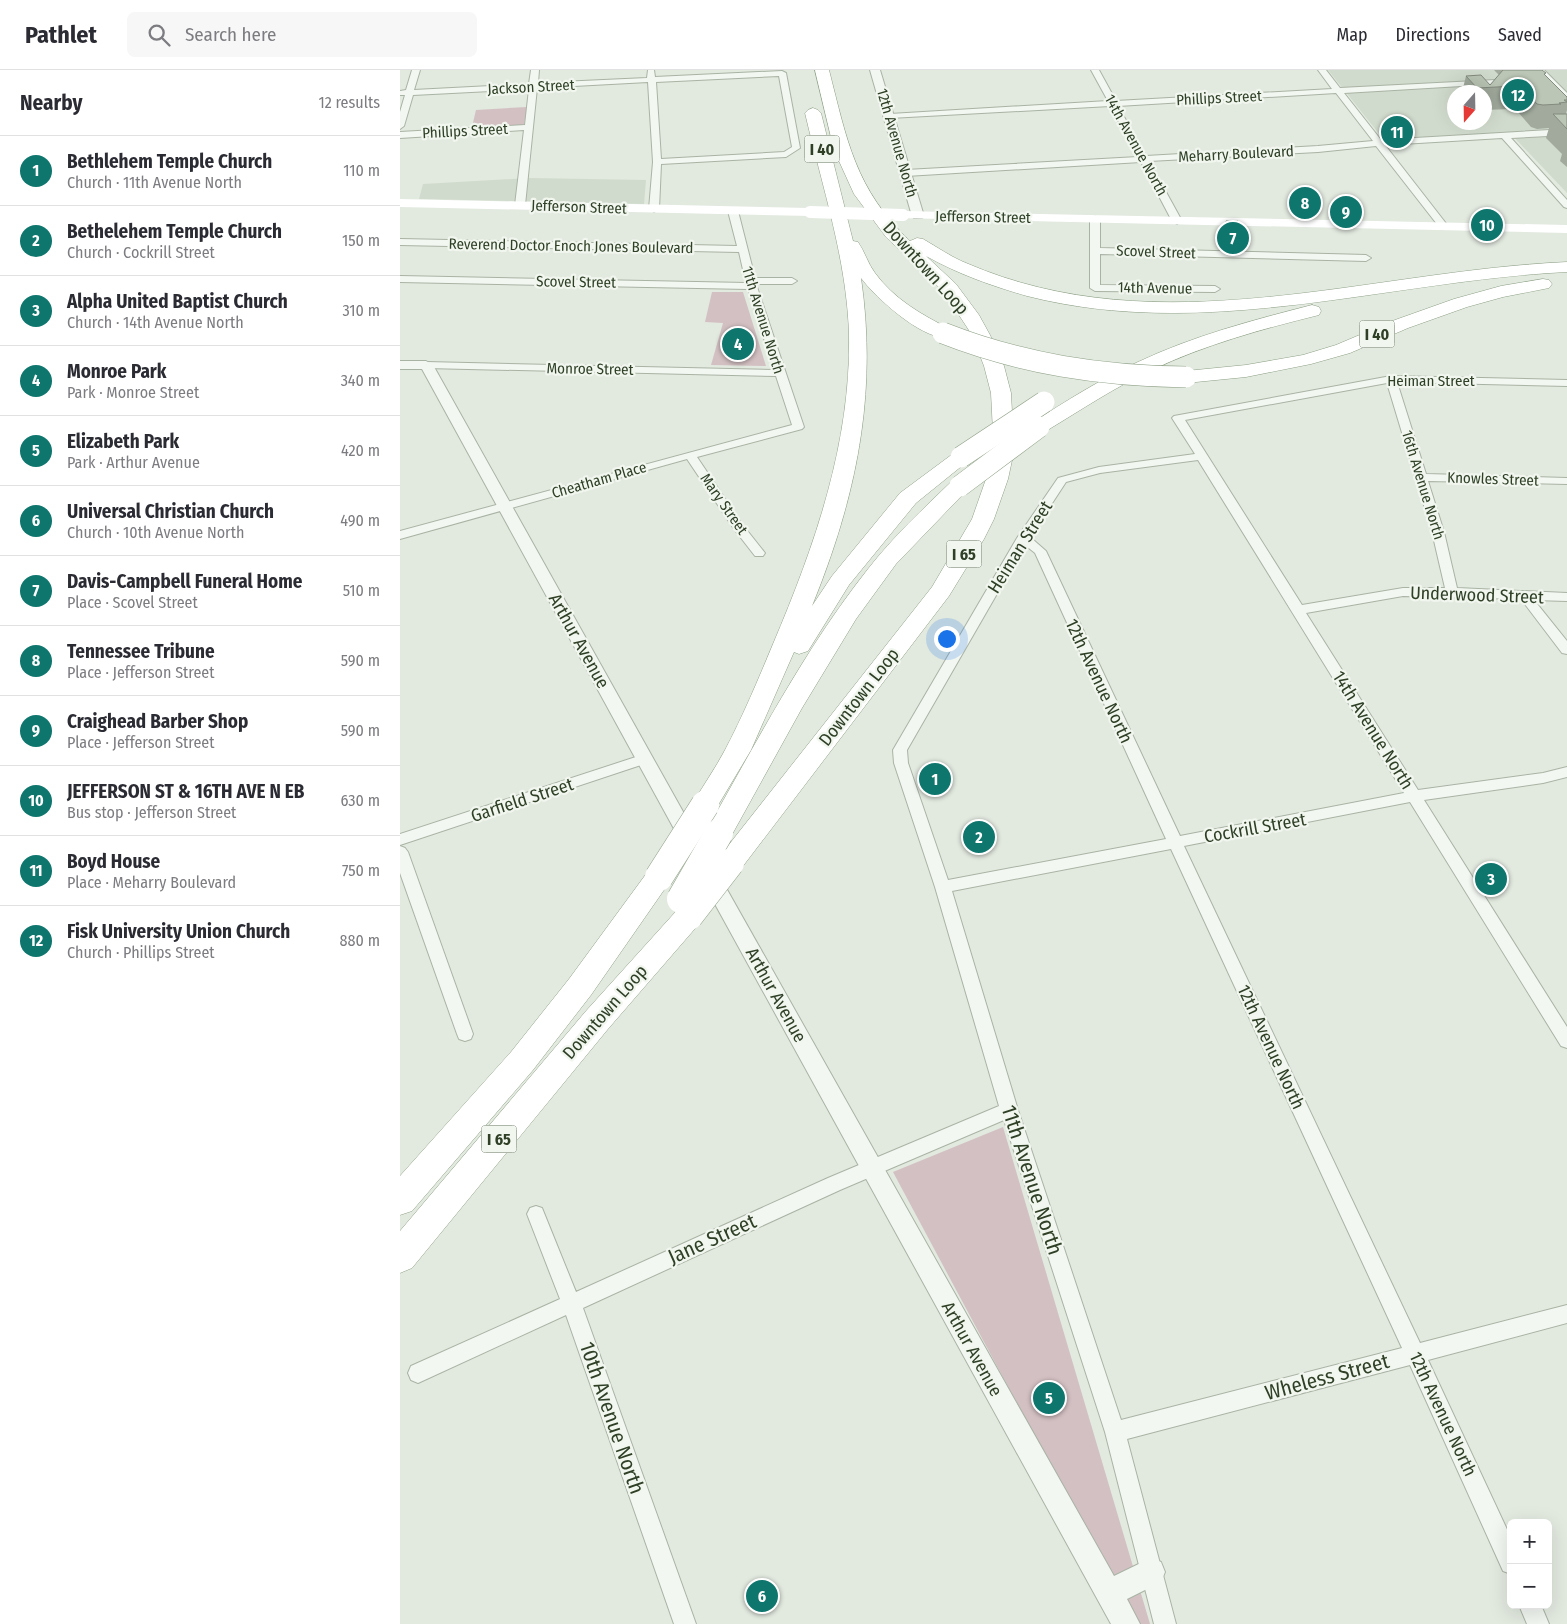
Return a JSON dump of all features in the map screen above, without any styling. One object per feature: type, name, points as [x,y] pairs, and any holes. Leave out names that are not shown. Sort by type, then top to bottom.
[{"type":"highway","name":"Downtown Loop","points":[[400,1256],[597,1020],[685,907],[730,863],[941,591],[983,519],[1004,450],[1001,394],[994,366],[972,319],[950,288],[892,233],[862,194],[842,150],[822,70]]},
{"type":"highway","name":"Downtown Loop","points":[[400,1200],[522,1061],[580,987],[659,877],[737,753],[810,584],[834,515],[849,459],[859,384],[858,333],[842,227],[810,98]]},
{"type":"highway","points":[[880,216],[910,239],[959,267],[1022,288],[1066,299],[1146,308],[1217,307],[1348,293],[1465,276],[1567,268]]},
{"type":"highway","name":"I 40","points":[[842,227],[868,276],[887,299],[914,319],[966,343],[1009,357],[1055,367],[1148,378],[1186,377],[1250,371],[1300,361],[1344,349],[1382,332],[1469,300],[1567,279]]},
{"type":"highway","points":[[685,907],[719,833],[830,638],[868,584],[914,530],[960,486],[1039,427],[1099,390],[1158,360],[1245,328],[1335,305],[1454,286],[1567,279]]},
{"type":"highway","points":[[756,712],[840,581],[908,498],[961,457],[1044,402],[1113,365],[1176,341],[1348,293]]},
{"type":"main road","name":"Jefferson Street","points":[[400,202],[918,216],[1567,229]]},
{"type":"street","points":[[400,126],[416,70]]},
{"type":"street","points":[[520,205],[535,70]]},
{"type":"street","points":[[651,70],[657,162],[654,209]]},
{"type":"street","name":"12th Avenue North","points":[[875,70],[918,216]]},
{"type":"street","name":"14th Avenue North","points":[[1095,70],[1177,221]]},
{"type":"street","points":[[1322,70],[1443,226]]},
{"type":"street","points":[[1539,70],[1567,97]]},
{"type":"street","name":"Jackson Street","points":[[400,93],[766,72],[782,74],[796,148],[786,154],[657,162]]},
{"type":"street","points":[[1538,80],[1548,79]]},
{"type":"street","name":"Phillips Street","points":[[890,116],[1518,81]]},
{"type":"street","name":"Phillips Street","points":[[400,134],[529,127]]},
{"type":"street","name":"Meharry Boulevard","points":[[906,173],[1318,149],[1377,143],[1567,132]]},
{"type":"street","points":[[1504,135],[1567,206]]},
{"type":"street","name":"11th Avenue North","points":[[732,211],[741,249],[798,427]]},
{"type":"street","points":[[1095,219],[1095,251]]},
{"type":"street","name":"Reverend Doctor Enoch Jones Boulevard","points":[[400,242],[741,249]]},
{"type":"street","name":"Scovel Street","points":[[1095,251],[1366,258]]},
{"type":"street","name":"14th Avenue","points":[[1095,251],[1096,288],[1215,289]]},
{"type":"street","name":"Scovel Street","points":[[400,279],[752,284],[792,281]]},
{"type":"street","name":"Monroe Street","points":[[400,365],[780,373]]},
{"type":"street","name":"Arthur Avenue","points":[[426,366],[1126,1624]]},
{"type":"street","name":"Heiman Street","points":[[1178,418],[1391,379],[1567,383]]},
{"type":"street","name":"16th Avenue North","points":[[1391,379],[1438,532],[1452,592]]},
{"type":"street","name":"14th Avenue North","points":[[1178,418],[1567,1041]]},
{"type":"street","name":"Cheatham Place","points":[[400,535],[798,427]]},
{"type":"street","name":"Mary Street","points":[[690,455],[738,526],[760,553]]},
{"type":"street","name":"Heiman Street","points":[[906,737],[1023,538],[1062,480],[1099,470],[1203,456]]},
{"type":"street","name":"Knowles Street","points":[[1420,477],[1567,481]]},
{"type":"street","name":"12th Avenue North","points":[[1023,538],[1040,552],[1174,842],[1416,1354],[1507,1554]]},
{"type":"street","name":"Underwood Street","points":[[1298,610],[1403,592],[1567,597]]},
{"type":"street","points":[[1525,596],[1567,650]]},
{"type":"street","name":"11th Avenue North","points":[[906,737],[900,750],[901,764],[943,888],[1009,1110],[1114,1432],[1165,1624]]},
{"type":"street","name":"Garfield Street","points":[[400,840],[645,759]]},
{"type":"street","name":"Cockrill Street","points":[[943,888],[1415,796],[1543,778],[1567,772]]},
{"type":"street","points":[[400,852],[465,1034]]},
{"type":"street","name":"Jane Street","points":[[418,1373],[571,1302],[872,1168],[1009,1110]]},
{"type":"street","name":"10th Avenue North","points":[[536,1214],[571,1302],[685,1624]]},
{"type":"street","name":"Wheless Street","points":[[1114,1432],[1567,1314]]},
{"type":"street","points":[[1109,1594],[1151,1572]]},
{"type":"street","points":[[1532,1609],[1538,1624]]},
{"type":"shaded area","points":[[1328,70],[1567,70],[1567,193],[1509,132],[1384,140]]},
{"type":"shaded area","points":[[527,107],[524,125],[472,127],[476,110]]},
{"type":"shaded area","points":[[530,178],[646,180],[644,204],[419,199],[423,184]]},
{"type":"shaded area","points":[[712,292],[743,292],[766,366],[711,365],[723,323],[705,322]]},
{"type":"shaded area","points":[[1003,1127],[1150,1624],[1135,1624],[893,1172]]},
{"type":"building","points":[[1503,70],[1542,70],[1567,97],[1567,100],[1564,100],[1567,102],[1559,103],[1561,104],[1537,104],[1523,89],[1516,86],[1492,87],[1490,85]]},
{"type":"building","points":[[1481,75],[1490,85],[1474,85],[1466,76]]},
{"type":"building","points":[[1553,114],[1567,114],[1567,129]]},
{"type":"building","points":[[1226,221],[1238,221],[1240,234],[1228,233]]},
{"type":"place","name":"Fisk University Union Church","points":[[1518,95]]},
{"type":"place","name":"Boyd House","points":[[1397,132]]},
{"type":"place","name":"Tennessee Tribune","points":[[1305,203]]},
{"type":"place","name":"Craighead Barber Shop","points":[[1346,212]]},
{"type":"place","name":"JEFFERSON ST & 16TH AVE N EB","points":[[1487,225]]},
{"type":"place","name":"Davis-Campbell Funeral Home","points":[[1233,238]]},
{"type":"place","name":"Monroe Park","points":[[738,344]]},
{"type":"place","name":"Bethlehem Temple Church","points":[[935,779]]},
{"type":"place","name":"Bethelehem Temple Church","points":[[979,837]]},
{"type":"place","name":"Alpha United Baptist Church","points":[[1491,879]]},
{"type":"place","name":"Elizabeth Park","points":[[1049,1398]]},
{"type":"place","name":"Universal Christian Church","points":[[762,1596]]}]
